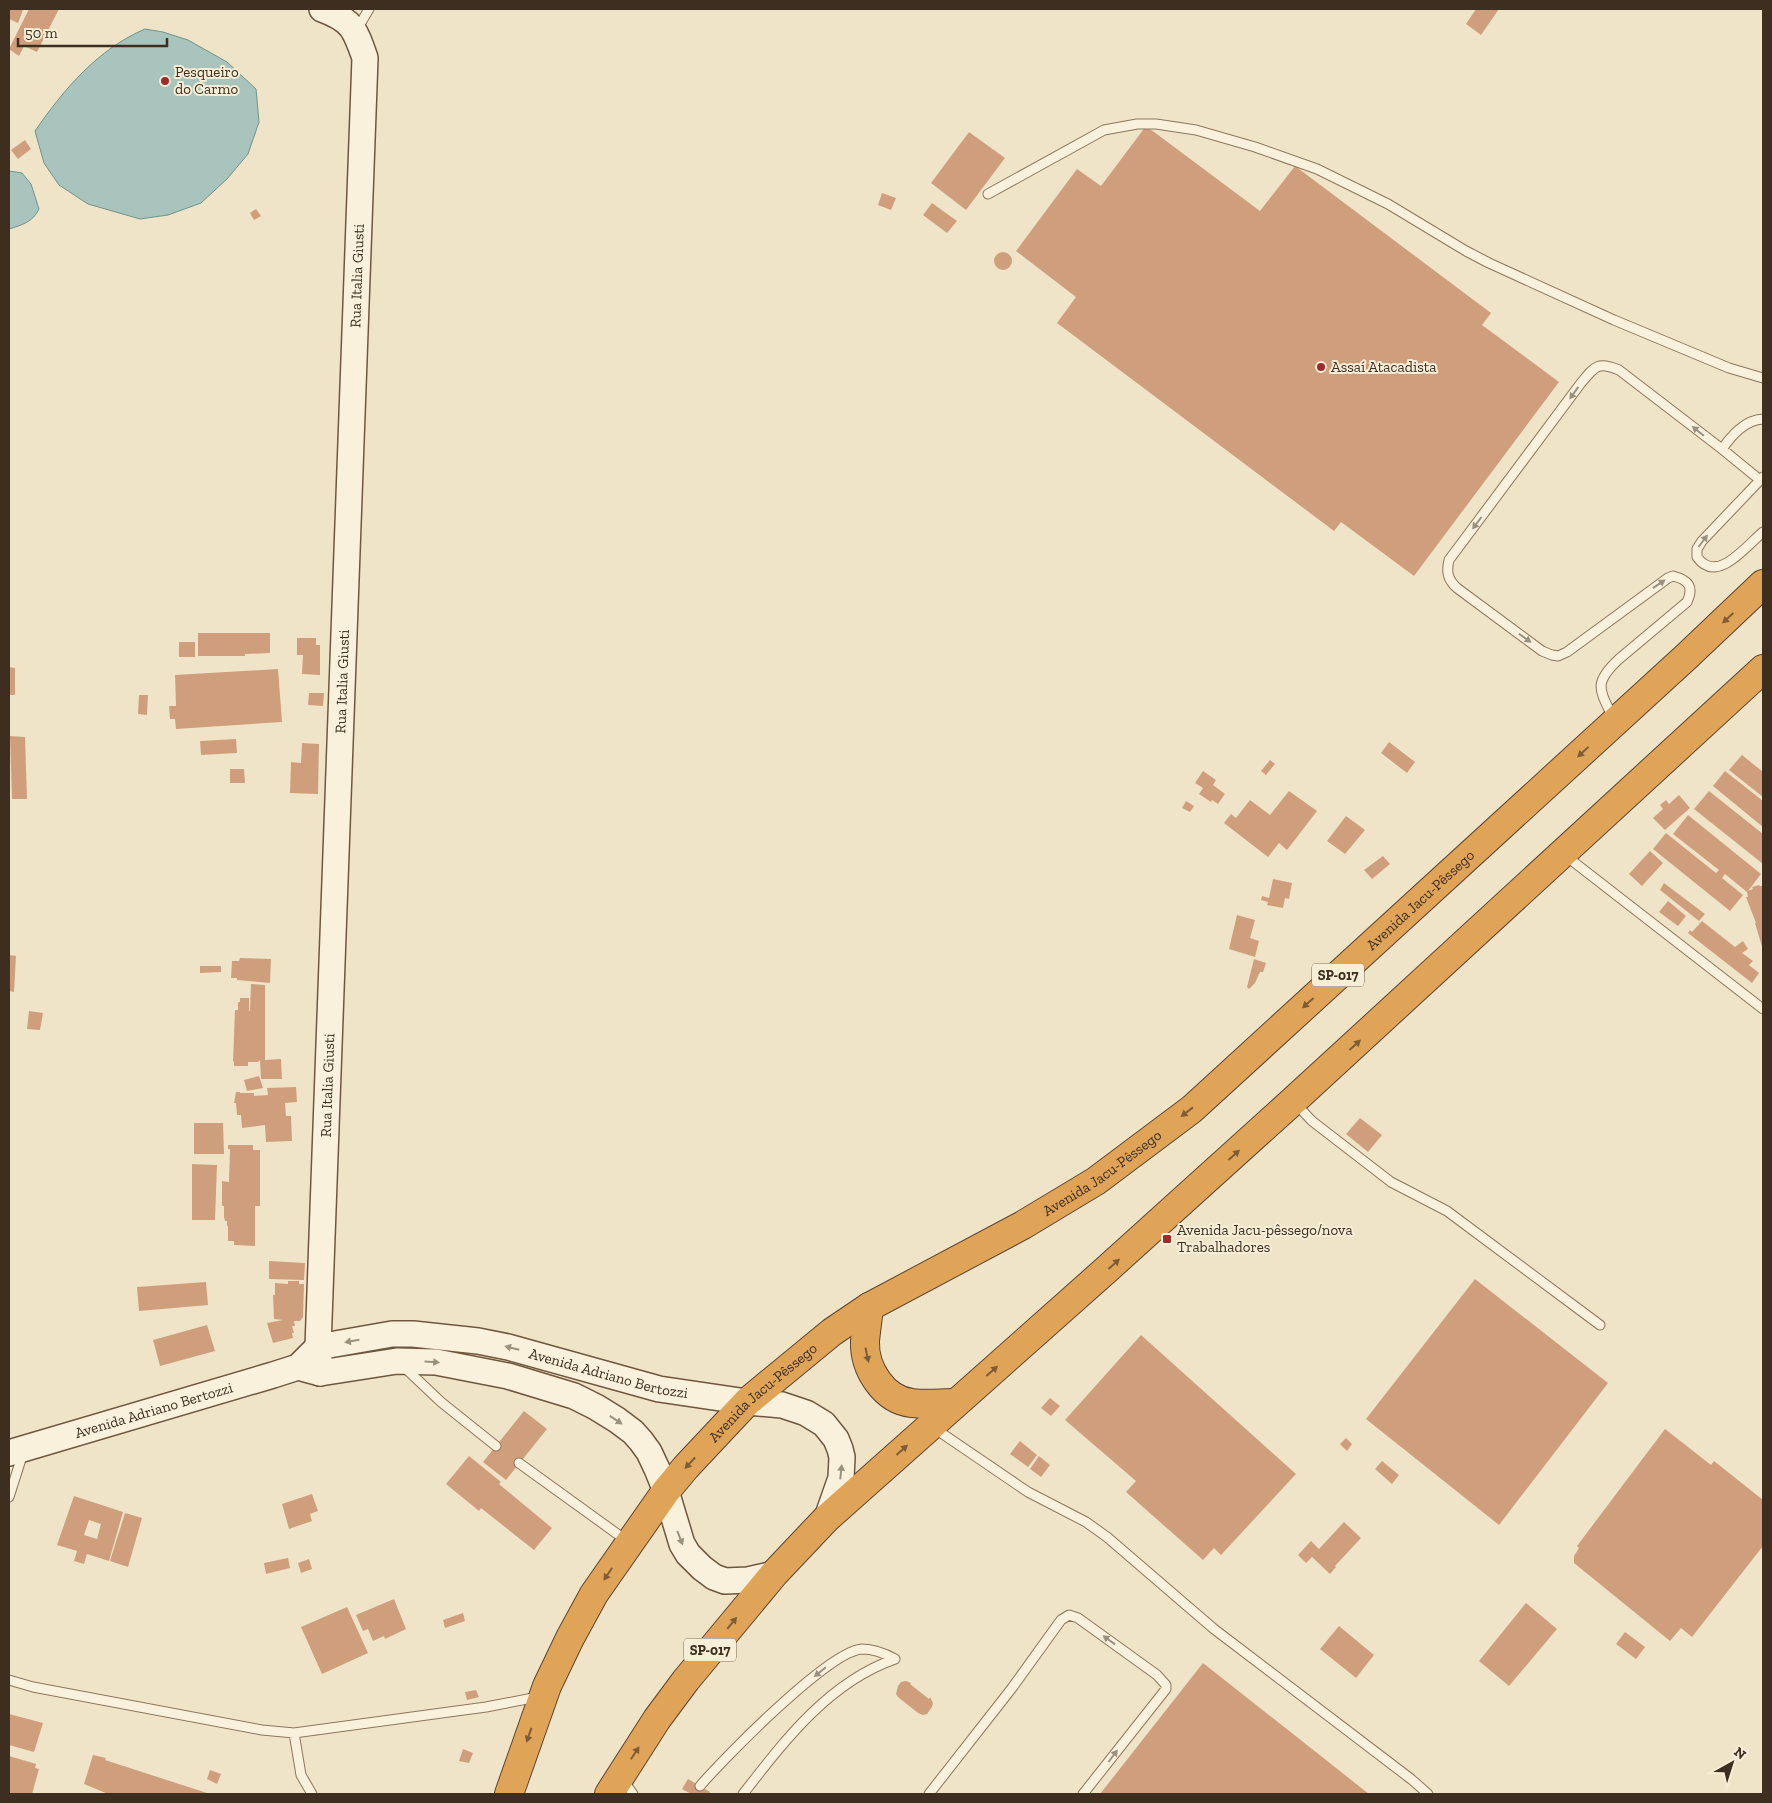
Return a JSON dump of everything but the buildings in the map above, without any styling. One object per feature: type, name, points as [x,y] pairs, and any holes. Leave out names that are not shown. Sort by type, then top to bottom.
[{"type":"highway","name":"Avenida Jacu-Pêssego","points":[[509,1794],[543,1696],[570,1638],[590,1603],[666,1491],[747,1402],[817,1343],[869,1307],[1023,1225],[1096,1181],[1192,1108],[1615,722],[1763,584]]},
{"type":"highway","name":"SP-017","points":[[620,1788],[657,1719],[686,1680],[774,1574],[827,1518],[1294,1101],[1763,669]]},
{"type":"highway","points":[[869,1307],[865,1343],[867,1356],[875,1379],[882,1388],[898,1399],[914,1404],[955,1403]]},
{"type":"main road","name":"Rua Italia Giusti","points":[[318,1347],[365,58],[356,32],[339,15],[322,9]]},
{"type":"main road","name":"Avenida Adriano Bertozzi","points":[[309,1370],[318,1347],[392,1334],[438,1336],[508,1347],[659,1389],[747,1402],[782,1405],[806,1413],[824,1424],[836,1440],[842,1457],[841,1478],[827,1518]]},
{"type":"main road","name":"Avenida Adriano Bertozzi","points":[[17,1450],[241,1386],[309,1370],[397,1361],[436,1362],[500,1374],[574,1396],[596,1406],[625,1426],[641,1441],[649,1452],[666,1491],[682,1544],[695,1561],[714,1577],[725,1581],[734,1582],[774,1574]]},
{"type":"lane","points":[[356,32],[369,9]]},
{"type":"lane","points":[[988,194],[1104,130],[1137,124],[1156,124],[1196,130],[1318,169],[1388,204],[1489,263],[1614,320],[1728,368],[1763,378]]},
{"type":"lane","points":[[1615,722],[1600,688],[1603,677],[1608,669],[1619,659],[1687,602],[1691,594],[1690,587],[1686,582],[1674,576],[1668,578],[1579,644],[1558,656],[1542,651],[1457,588],[1452,584],[1447,569],[1449,560],[1592,369],[1601,365],[1619,370],[1762,478],[1702,541],[1697,549],[1696,557],[1701,563],[1714,568],[1726,564],[1763,532]]},
{"type":"lane","points":[[1722,449],[1745,425],[1752,420],[1763,419]]},
{"type":"lane","points":[[1563,854],[1763,1009]]},
{"type":"lane","points":[[1294,1101],[1312,1120],[1391,1182],[1447,1211],[1600,1325]]},
{"type":"lane","points":[[397,1361],[442,1402],[496,1446]]},
{"type":"lane","points":[[930,1425],[1028,1492],[1086,1522],[1107,1537],[1214,1629],[1428,1794]]},
{"type":"lane","points":[[9,1497],[17,1450]]},
{"type":"lane","points":[[519,1463],[629,1543]]},
{"type":"lane","points":[[929,1794],[1012,1688],[1061,1620],[1068,1616],[1074,1616],[1157,1675],[1166,1685],[1166,1689],[1083,1794]]},
{"type":"lane","points":[[700,1786],[716,1767],[788,1698],[833,1662],[846,1654],[862,1649],[886,1654],[895,1659],[870,1669],[849,1682],[815,1709],[780,1746],[743,1794]]},
{"type":"lane","points":[[9,1680],[33,1687],[252,1729],[294,1733],[486,1707],[543,1696]]},
{"type":"lane","points":[[294,1733],[301,1775],[312,1794]]},
{"type":"water","points":[[145,29],[163,32],[188,40],[227,62],[256,89],[259,122],[248,154],[227,179],[201,203],[168,215],[140,219],[88,204],[59,185],[44,163],[35,131],[70,86],[97,59],[128,37]]},
{"type":"water","points":[[9,171],[22,173],[31,184],[39,209],[30,220],[9,229]]},
{"type":"place","name":"Pesqueiro do Carmo","points":[[165,81]]},
{"type":"place","name":"Assaí Atacadista","points":[[1321,367]]},
{"type":"place","name":"Avenida Jacu-pêssego/nova Trabalhadores","points":[[1167,1239]]}]
